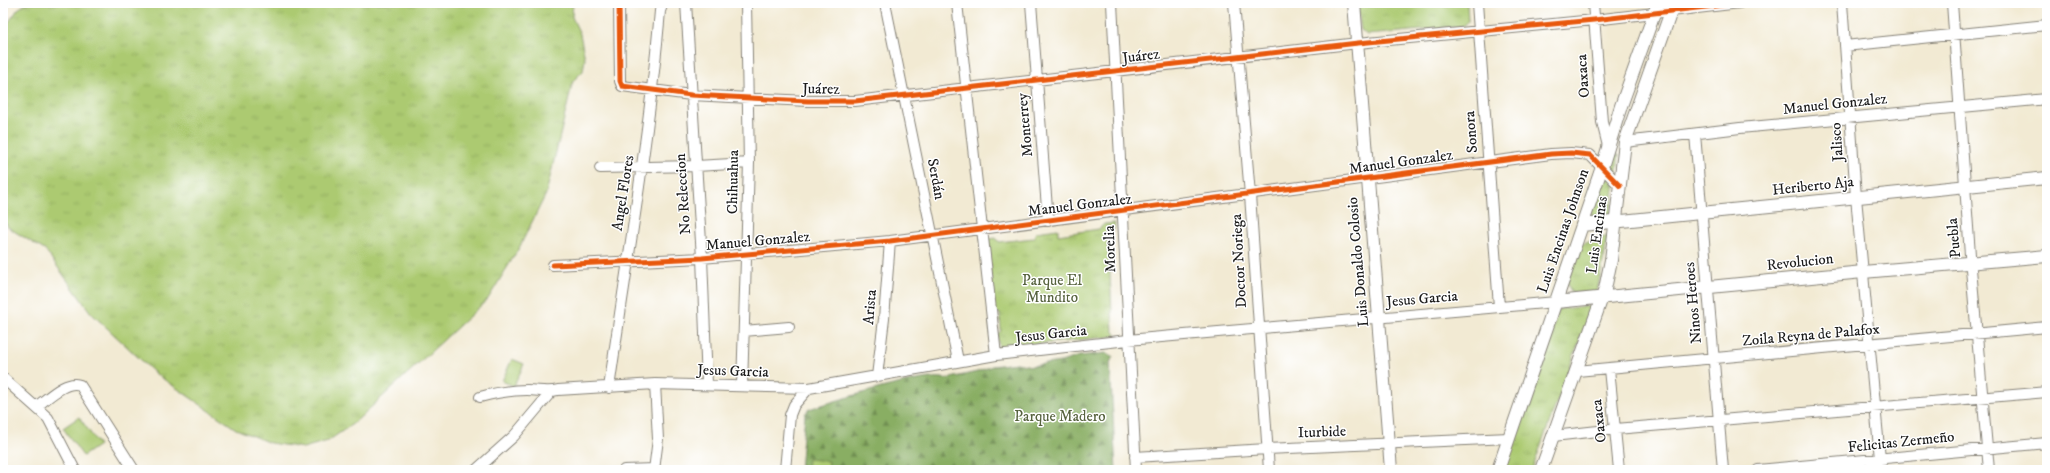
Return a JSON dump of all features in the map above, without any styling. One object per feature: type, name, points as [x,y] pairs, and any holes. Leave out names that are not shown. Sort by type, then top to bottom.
[{"type":"main road","name":"Luis Donaldo Colosio","points":[[1354,3],[1390,470]]},
{"type":"main road","name":"Luis Encinas","points":[[1541,470],[1602,298],[1611,260],[1625,142],[1673,7]]},
{"type":"main road","name":"Luis Encinas Johnson","points":[[1498,470],[1656,8]]},
{"type":"main road","name":"Heriberto Aja","points":[[1582,226],[1616,221],[2047,178]]},
{"type":"main road","name":"Revolucion","points":[[1556,302],[1863,272],[2047,256]]},
{"type":"street","name":"Juárez","points":[[619,3],[620,84],[625,87],[653,92],[691,95],[808,101],[854,101],[904,96],[966,87],[1115,72],[1238,56],[1594,20],[1656,8],[1740,3]]},
{"type":"street","name":"Angel Flores","points":[[609,388],[627,261],[643,167],[653,92],[662,3]]},
{"type":"street","name":"No Releccion","points":[[686,3],[702,258],[707,384]]},
{"type":"street","name":"Chihuahua","points":[[742,386],[749,163],[749,97],[746,3]]},
{"type":"street","name":"Serdán","points":[[886,3],[958,362]]},
{"type":"street","points":[[957,3],[996,355]]},
{"type":"street","name":"Monterrey","points":[[1031,3],[1048,221]]},
{"type":"street","name":"Morelia","points":[[1112,3],[1124,211],[1128,340],[1136,470]]},
{"type":"street","name":"Doctor Noriega","points":[[1234,3],[1250,195],[1258,329],[1269,470]]},
{"type":"street","name":"Sonora","points":[[1476,3],[1499,307]]},
{"type":"street","name":"Oaxaca","points":[[1592,3],[1602,122],[1608,146]]},
{"type":"street","name":"Jalisco","points":[[1842,3],[1856,197],[1881,470]]},
{"type":"street","name":"Puebla","points":[[1952,3],[1971,263],[1989,470]]},
{"type":"street","points":[[1845,46],[2047,26]]},
{"type":"street","name":"Manuel Gonzalez","points":[[1625,142],[1851,117],[2047,99]]},
{"type":"street","name":"Ninos Heroes","points":[[1695,134],[1706,288],[1723,470]]},
{"type":"street","name":"Manuel Gonzalez","points":[[553,265],[702,258],[890,241],[1250,195],[1551,154],[1581,153],[1590,155],[1620,186]]},
{"type":"street","points":[[600,168],[696,166],[749,163]]},
{"type":"street","name":"Arista","points":[[877,376],[884,318],[890,241]]},
{"type":"street","name":"Jesus Garcia","points":[[480,397],[520,390],[551,392],[564,389],[609,388],[655,384],[707,384],[809,388],[996,355],[1128,340],[1556,302]]},
{"type":"street","name":"Zoila Reyna de Palafox","points":[[1577,371],[2047,327]]},
{"type":"street","points":[[744,331],[789,328]]},
{"type":"street","name":"Oaxaca","points":[[1609,369],[1619,470]]},
{"type":"street","points":[[3,378],[19,394],[37,406],[48,418],[75,470]]},
{"type":"street","points":[[37,406],[67,386],[74,384],[80,385],[134,470]]},
{"type":"street","points":[[624,470],[654,470],[658,439],[655,384]]},
{"type":"street","points":[[785,470],[790,415],[794,405],[809,388]]},
{"type":"street","points":[[476,470],[514,436],[551,392]]},
{"type":"street","points":[[1553,436],[1983,396],[2047,392]]},
{"type":"street","name":"Iturbide","points":[[1135,457],[1267,448],[1509,438]]},
{"type":"street","name":"Felicitas Zermeño","points":[[1758,470],[1880,460],[2047,443]]},
{"type":"green space","points":[[27,3],[573,3],[572,17],[580,34],[585,59],[583,71],[573,81],[546,194],[519,248],[488,299],[354,423],[328,441],[303,448],[270,443],[236,429],[156,374],[91,313],[46,251],[9,228],[3,220],[3,30],[18,9]]},
{"type":"green space","points":[[1357,3],[1467,3],[1468,21],[1465,26],[1367,35],[1361,30]]},
{"type":"green space","points":[[1619,155],[1610,218],[1588,222],[1608,156]]},
{"type":"green space","name":"Parque El Mundito","points":[[1115,223],[1114,229],[1108,238],[1113,330],[1117,336],[999,348],[997,334],[1001,331],[1000,314],[994,311],[989,258],[989,239],[996,238],[999,242],[1034,238],[1036,232],[1058,229],[1058,235],[1099,229],[1104,224]]},
{"type":"green space","points":[[1608,236],[1597,292],[1572,293],[1567,284],[1579,245]]},
{"type":"green space","points":[[1592,306],[1532,470],[1504,470],[1559,309]]},
{"type":"green space","name":"Parque Madero","points":[[1106,353],[1113,356],[1110,363],[1116,470],[800,470],[805,414],[809,409],[880,388],[921,379],[946,379],[977,372],[992,366],[1017,363],[1031,366],[1061,362],[1080,356]]},
{"type":"green space","points":[[512,359],[524,364],[514,386],[502,381]]},
{"type":"green space","points":[[79,417],[99,445],[83,456],[63,428]]},
{"type":"green space","points":[[808,459],[829,461],[828,470],[807,470]]},
{"type":"cycle path","points":[[619,3],[620,81],[622,86],[691,95],[808,101],[855,101],[1358,43],[1594,20],[1740,3]]},
{"type":"cycle path","points":[[553,265],[702,258],[890,241],[1551,154],[1571,153],[1590,155],[1620,186]]}]
